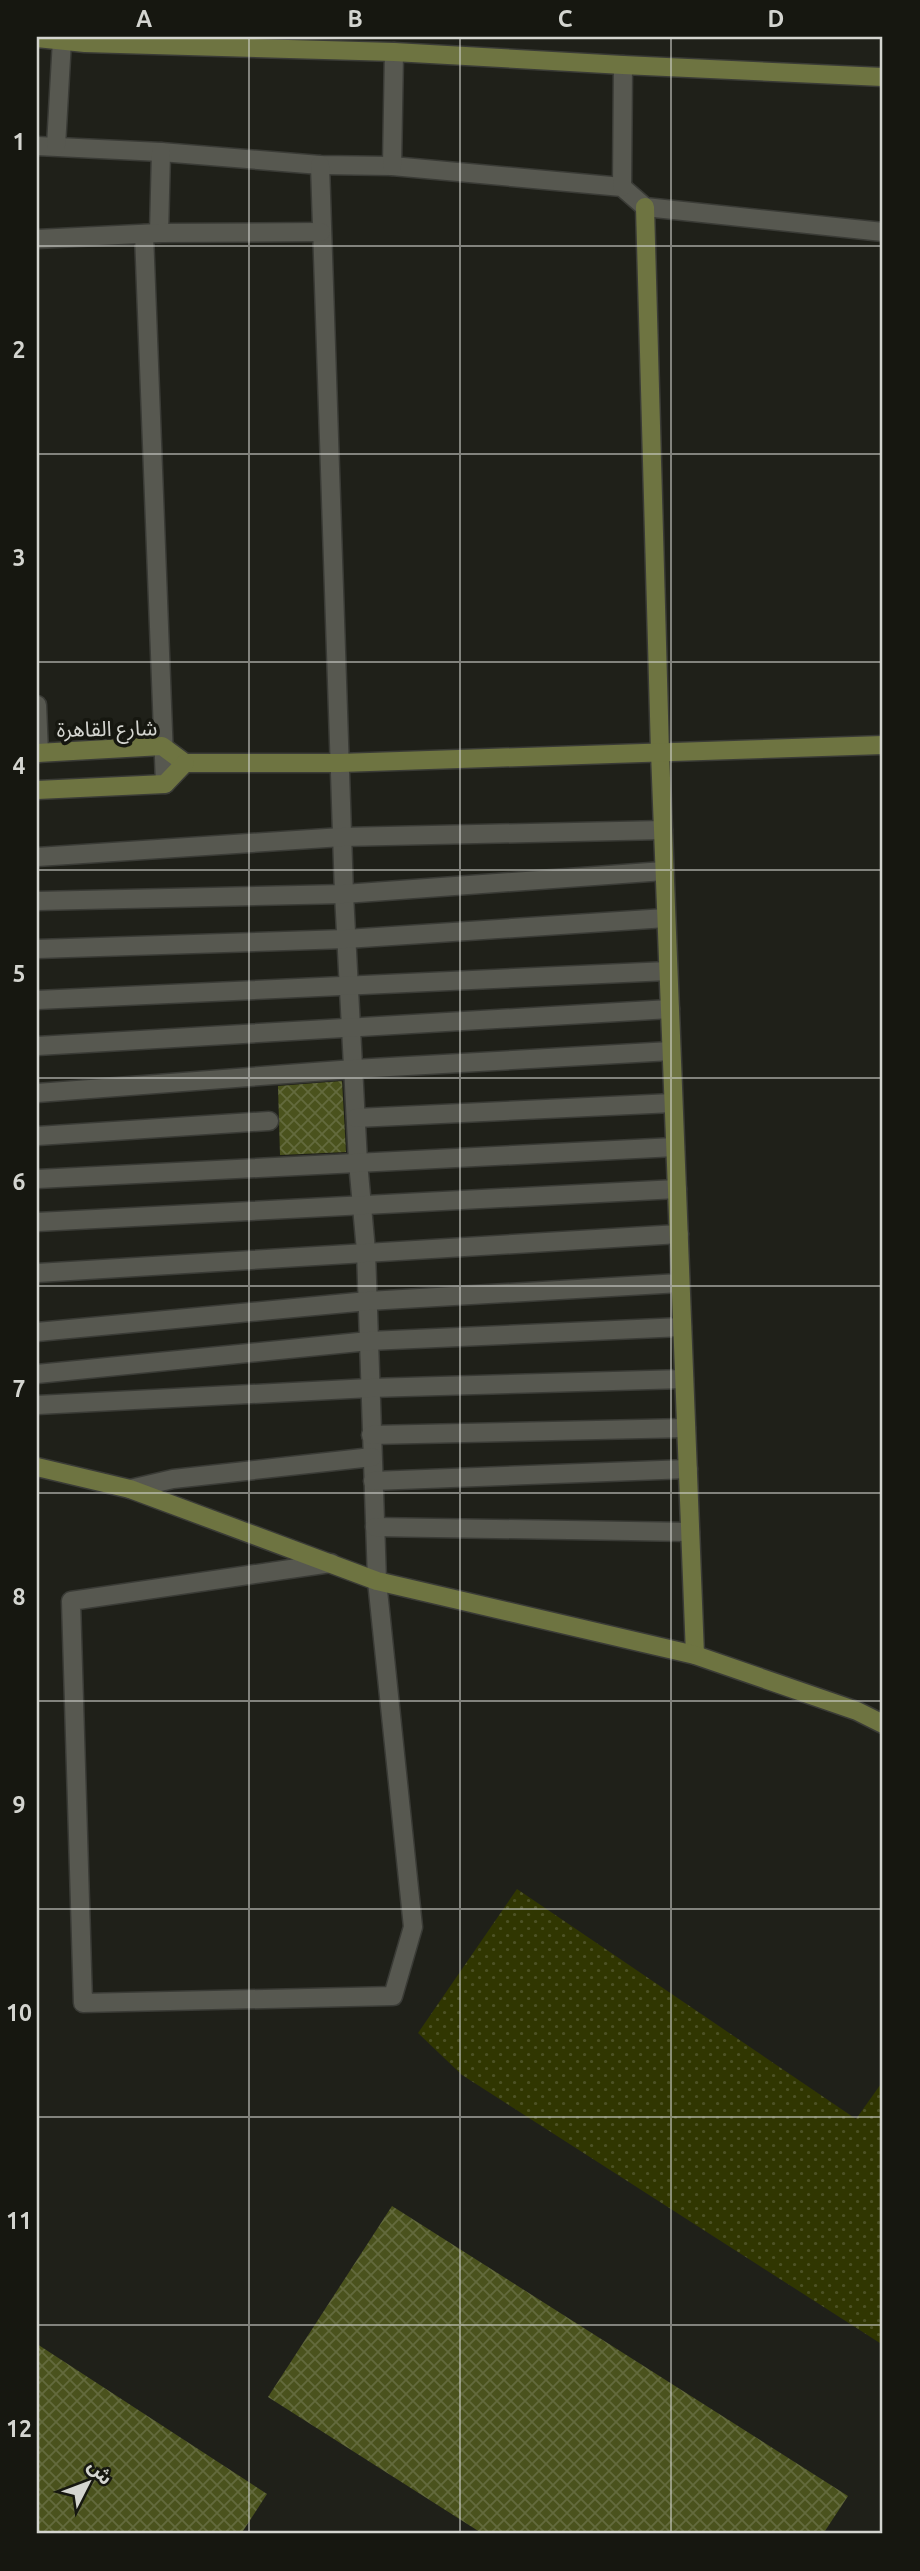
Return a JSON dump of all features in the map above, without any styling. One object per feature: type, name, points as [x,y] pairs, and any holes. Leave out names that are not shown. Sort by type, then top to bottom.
[{"type":"street","points":[[37,38],[883,76]]},
{"type":"street","points":[[56,146],[61,38]]},
{"type":"street","points":[[392,166],[394,52]]},
{"type":"street","points":[[622,187],[623,65]]},
{"type":"street","points":[[37,146],[161,152],[320,165],[392,166],[622,187],[645,206],[883,232]]},
{"type":"street","points":[[161,152],[151,234],[165,784]]},
{"type":"street","points":[[320,165],[344,894],[358,1162],[366,1251],[377,1581],[413,1927],[393,1996],[83,2003],[71,1601],[331,1563]]},
{"type":"street","points":[[645,206],[664,871],[695,1655]]},
{"type":"street","points":[[37,239],[151,234],[321,232]]},
{"type":"street","points":[[37,705],[38,753]]},
{"type":"street","points":[[37,790],[165,784],[185,763],[340,763],[883,745]]},
{"type":"street","name":"شارع القاهرة","points":[[38,753],[162,746],[185,763]]},
{"type":"street","points":[[37,857],[342,837],[663,830]]},
{"type":"street","points":[[37,901],[344,894],[664,871]]},
{"type":"street","points":[[37,949],[346,939],[666,918]]},
{"type":"street","points":[[37,1000],[668,971]]},
{"type":"street","points":[[37,1046],[670,1009]]},
{"type":"street","points":[[37,1093],[354,1069],[671,1051]]},
{"type":"street","points":[[356,1118],[673,1103]]},
{"type":"street","points":[[37,1136],[269,1121]]},
{"type":"street","points":[[37,1179],[675,1147]]},
{"type":"street","points":[[37,1222],[677,1189]]},
{"type":"street","points":[[37,1273],[678,1234]]},
{"type":"street","points":[[37,1332],[368,1301],[680,1283]]},
{"type":"street","points":[[37,1374],[369,1341],[682,1327]]},
{"type":"street","points":[[37,1405],[370,1388],[684,1379]]},
{"type":"street","points":[[371,1435],[686,1427]]},
{"type":"street","points":[[130,1489],[173,1479],[372,1457]]},
{"type":"street","points":[[37,1467],[130,1489],[377,1581],[695,1655],[857,1711],[883,1724]]},
{"type":"street","points":[[373,1481],[688,1469]]},
{"type":"street","points":[[375,1527],[690,1532]]},
{"type":"street","points":[[857,1711],[883,1716]]},
{"type":"green space","points":[[517,1889],[856,2119],[883,2081],[883,2345],[462,2075],[418,2033]]},
{"type":"building","points":[[342,1081],[346,1152],[280,1155],[278,1086]]},
{"type":"building","points":[[392,2206],[848,2496],[823,2534],[483,2534],[268,2397]]},
{"type":"building","points":[[37,2344],[267,2494],[241,2534],[37,2534]]}]
